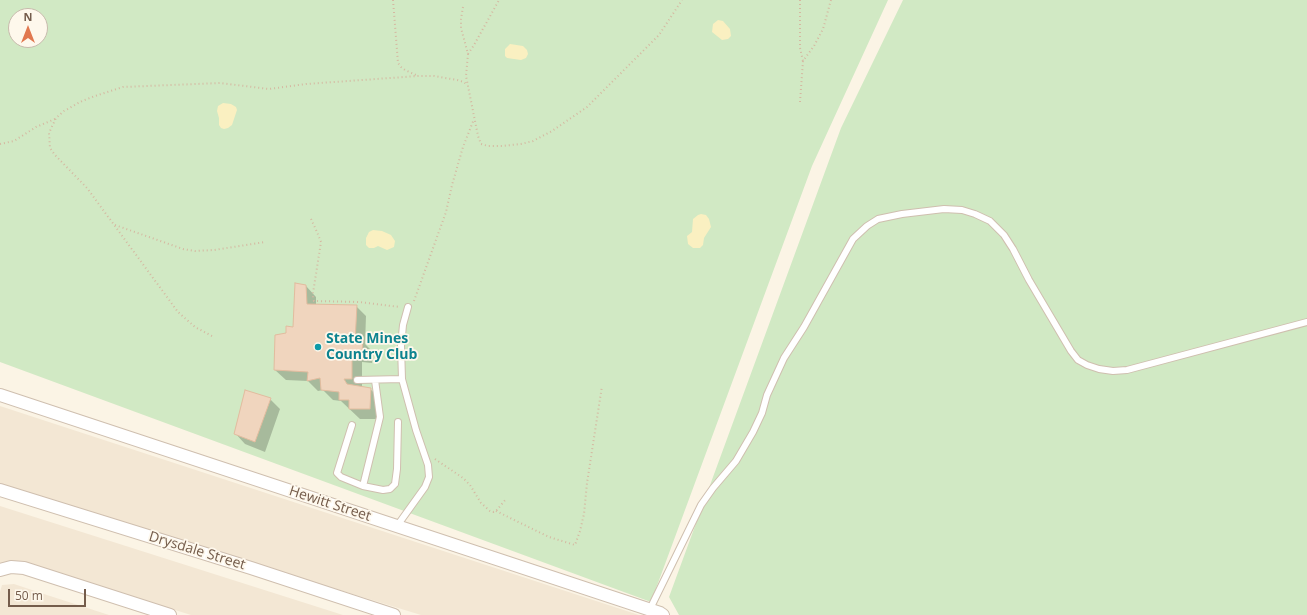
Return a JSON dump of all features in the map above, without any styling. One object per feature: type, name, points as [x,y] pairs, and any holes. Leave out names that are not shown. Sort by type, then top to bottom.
[{"type":"street","name":"Hewitt Street","points":[[0,395],[658,612]]},
{"type":"street","name":"Drysdale Street","points":[[0,490],[251,568],[394,615]]},
{"type":"street","points":[[0,570],[11,567],[31,570],[170,615]]},
{"type":"lane","points":[[658,612],[701,506],[713,488],[736,461],[753,432],[762,413],[766,395],[784,358],[804,327],[853,239],[878,219],[910,212],[944,209],[962,210],[990,221],[1004,236],[1013,249],[1029,280],[1071,351],[1078,360],[1099,369],[1113,371],[1127,370],[1307,322]]},
{"type":"lane","points":[[397,526],[425,487],[429,477],[428,465],[416,430],[402,379],[401,346],[403,326],[408,307]]},
{"type":"lane","points":[[357,380],[402,379]]},
{"type":"lane","points":[[364,486],[380,417],[375,380]]},
{"type":"lane","points":[[352,425],[337,473],[341,477],[364,486],[383,490],[390,489],[395,484],[398,469],[398,422]]},
{"type":"path","points":[[393,0],[398,63],[405,70],[418,76]]},
{"type":"path","points":[[468,55],[499,0]]},
{"type":"path","points":[[463,7],[461,28],[468,55],[466,76],[467,85],[481,144],[488,146],[521,144],[533,141],[552,131],[587,107],[659,35],[682,0]]},
{"type":"path","points":[[800,0],[800,48],[803,61],[800,102]]},
{"type":"path","points":[[803,61],[814,46],[823,28],[831,0]]},
{"type":"path","points":[[0,144],[14,141],[36,127],[56,118],[64,111],[82,101],[123,87],[220,83],[269,89],[306,84],[418,76],[434,76],[457,80],[464,82],[467,85]]},
{"type":"path","points":[[56,118],[49,134],[50,148],[63,164],[84,185],[178,312],[195,327],[212,336]]},
{"type":"path","points":[[311,219],[321,242],[312,299],[314,301],[359,302],[408,307],[413,302],[446,212],[463,147],[474,118]]},
{"type":"path","points":[[114,225],[183,249],[195,251],[214,250],[265,242]]},
{"type":"path","points":[[424,452],[463,478],[470,485],[481,502],[490,511],[496,511],[550,537],[575,544],[584,514],[587,483],[602,386]]},
{"type":"path","points":[[496,511],[506,499]]},
{"type":"shaded area","points":[[0,406],[639,615],[421,615],[0,486]]},
{"type":"shaded area","points":[[0,506],[343,615],[191,615],[28,564],[0,563]]},
{"type":"shaded area","points":[[14,584],[109,615],[0,615],[0,592],[2,585]]},
{"type":"green space","points":[[0,0],[888,0],[812,166],[651,602],[0,362]]},
{"type":"green space","points":[[903,0],[1307,0],[1307,615],[679,615],[669,597],[841,128]]},
{"type":"sand","points":[[718,20],[723,21],[730,29],[731,36],[728,39],[722,40],[712,32],[713,24]]},
{"type":"sand","points":[[510,44],[523,46],[527,50],[528,54],[526,58],[521,60],[507,58],[505,56],[505,49]]},
{"type":"sand","points":[[223,103],[231,104],[236,107],[237,110],[232,125],[224,129],[219,125],[217,111],[218,106]]},
{"type":"sand","points":[[701,214],[706,215],[709,219],[711,227],[704,238],[703,245],[700,248],[693,248],[688,244],[687,236],[692,232],[693,219]]},
{"type":"sand","points":[[373,230],[382,231],[391,235],[395,241],[394,247],[387,250],[378,246],[369,248],[366,245],[366,238],[369,232]]},
{"type":"building","name":"State Mines Country Club","points":[[295,283],[306,285],[307,304],[357,305],[355,342],[363,340],[362,353],[352,352],[352,379],[344,379],[347,384],[371,388],[370,409],[349,409],[349,400],[339,400],[339,392],[321,390],[320,378],[307,381],[308,372],[274,370],[275,335],[286,333],[286,326],[293,327]]},
{"type":"building","points":[[245,390],[271,398],[255,442],[234,434]]},
{"type":"place","name":"State Mines Country Club","points":[[318,347]]}]
